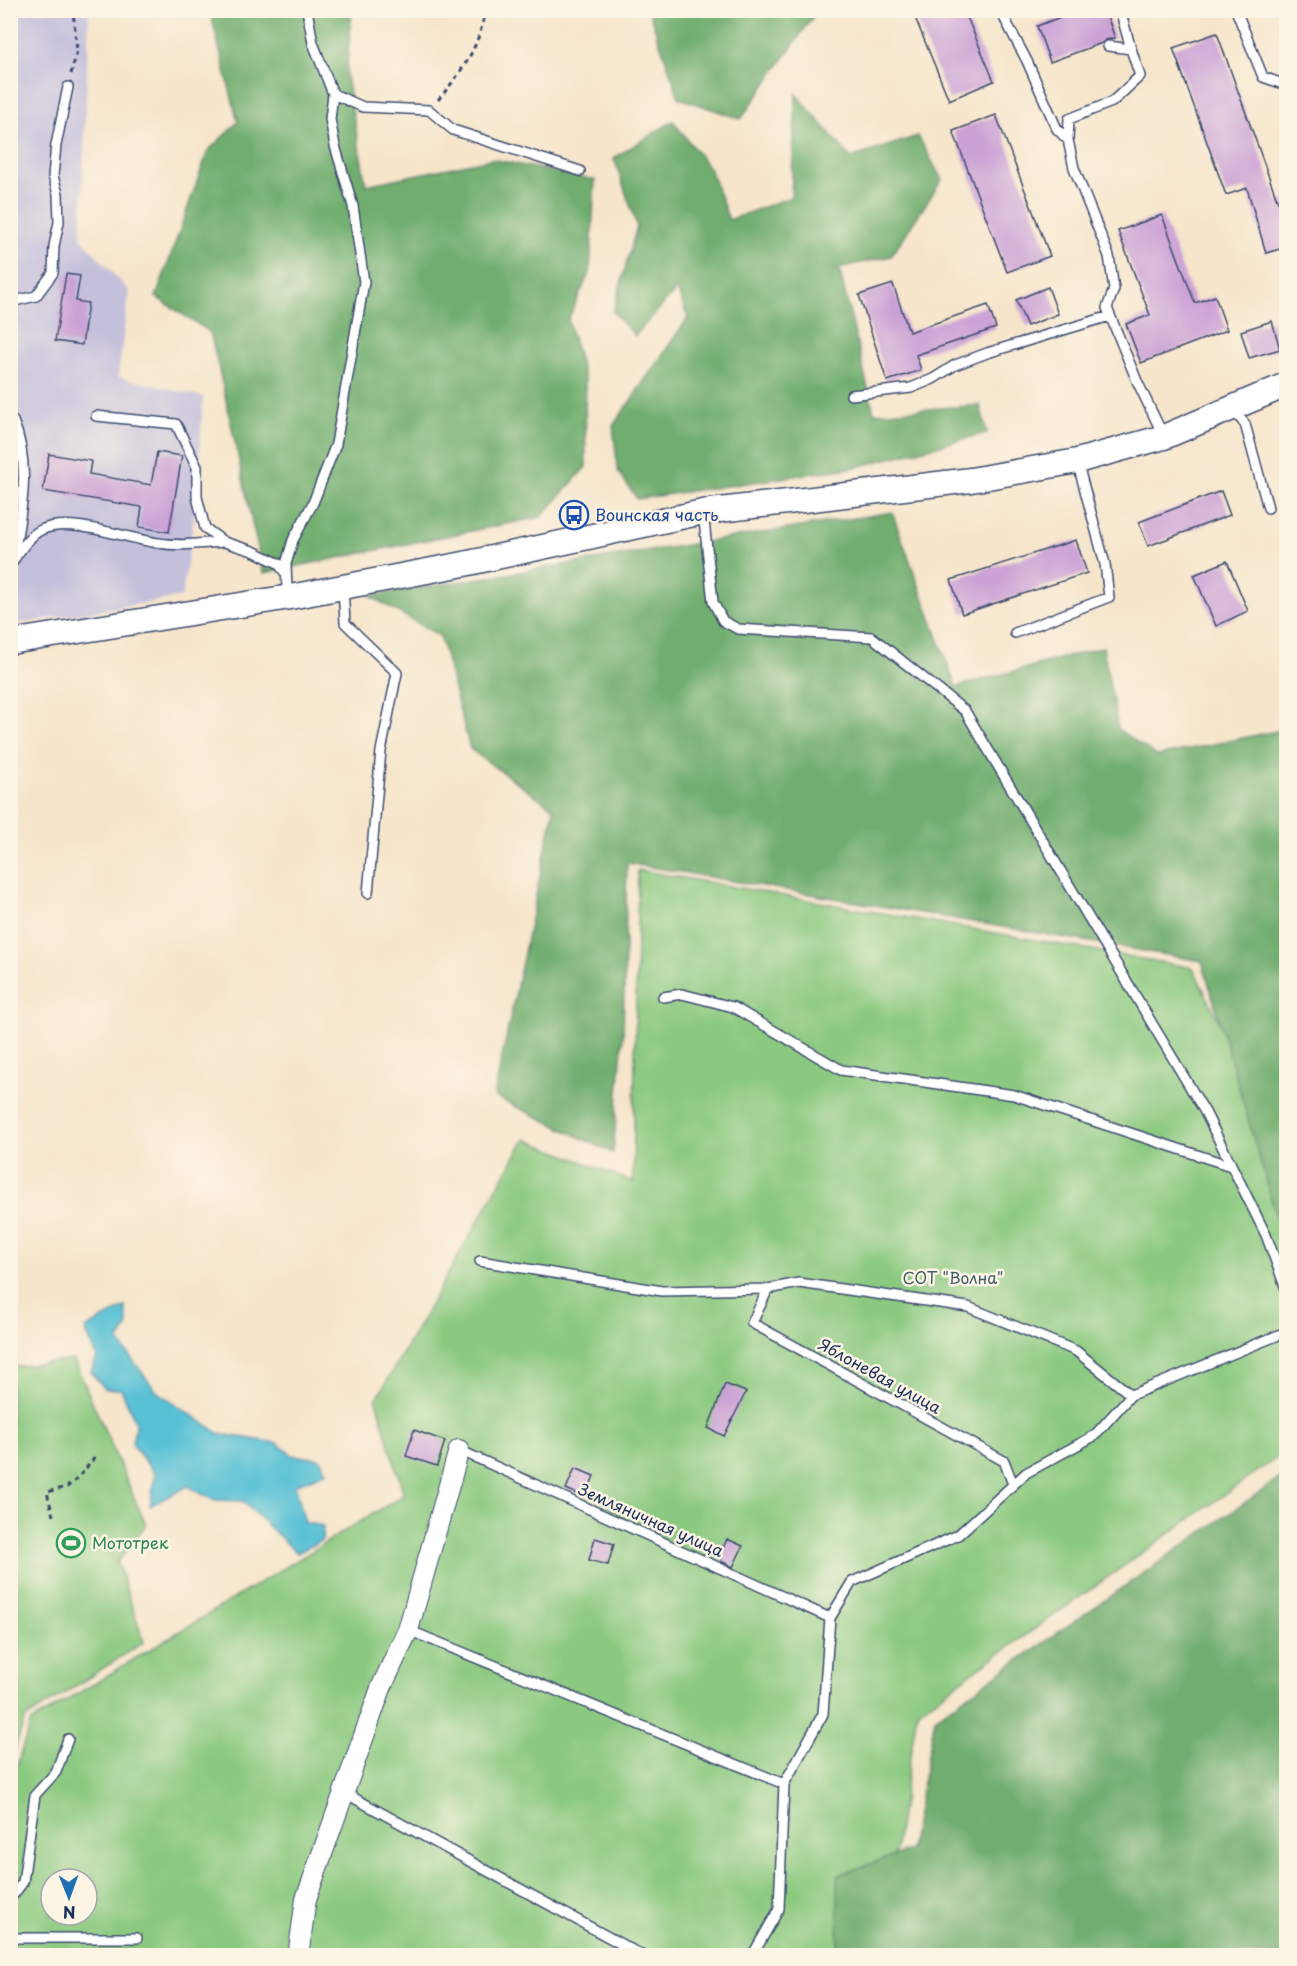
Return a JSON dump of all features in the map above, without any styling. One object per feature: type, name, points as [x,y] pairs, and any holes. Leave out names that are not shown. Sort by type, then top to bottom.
[{"type":"street","points":[[10,642],[288,586],[343,587],[464,564],[703,512],[971,480],[1077,461],[1164,437],[1287,385]]},
{"type":"street","points":[[298,1956],[306,1899],[381,1688],[408,1630],[459,1450]]},
{"type":"lane","points":[[288,586],[286,564],[293,540],[313,503],[336,444],[364,282],[353,206],[335,146],[330,119],[333,94],[313,43],[307,10]]},
{"type":"lane","points":[[1000,10],[1027,61],[1057,129],[1068,140]]},
{"type":"lane","points":[[1120,10],[1140,76],[1112,102],[1069,119],[1068,140],[1074,168],[1109,256],[1114,289],[1107,308],[1137,381],[1164,437]]},
{"type":"lane","points":[[1236,10],[1263,77],[1287,85]]},
{"type":"lane","points":[[1108,46],[1131,49]]},
{"type":"lane","points":[[10,302],[36,296],[53,273],[54,246],[59,222],[58,194],[53,176],[56,145],[68,87]]},
{"type":"lane","points":[[333,94],[363,107],[429,110],[453,130],[580,171]]},
{"type":"lane","points":[[851,395],[911,388],[933,379],[956,365],[987,353],[1110,316]]},
{"type":"lane","points":[[1232,409],[1245,424],[1268,508]]},
{"type":"lane","points":[[96,416],[176,424],[197,467],[197,497],[205,528],[224,542]]},
{"type":"lane","points":[[10,419],[22,441],[24,499],[11,563]]},
{"type":"lane","points":[[1015,633],[1109,597],[1105,564],[1077,461]]},
{"type":"lane","points":[[703,512],[713,602],[723,621],[738,630],[872,638],[965,711],[1205,1112],[1266,1235],[1287,1289]]},
{"type":"lane","points":[[11,563],[38,531],[58,525],[119,534],[158,543],[179,545],[224,542],[252,550],[278,563],[288,586]]},
{"type":"lane","points":[[343,587],[345,623],[398,673],[381,751],[368,893]]},
{"type":"lane","points":[[663,997],[682,993],[734,1007],[841,1070],[1014,1095],[1231,1166]]},
{"type":"lane","points":[[480,1261],[662,1291],[768,1290],[799,1283],[968,1307],[1076,1351],[1131,1395]]},
{"type":"lane","name":"Яблоневая улица","points":[[768,1290],[752,1323],[1004,1461],[1013,1484]]},
{"type":"lane","points":[[752,1956],[779,1909],[784,1784],[823,1713],[830,1618],[852,1582],[958,1535],[1026,1473],[1094,1436],[1131,1395],[1287,1332]]},
{"type":"lane","name":"Земляничная улица","points":[[459,1450],[830,1618]]},
{"type":"lane","points":[[408,1630],[784,1784]]},
{"type":"lane","points":[[10,1899],[23,1882],[35,1795],[56,1772],[68,1739]]},
{"type":"lane","points":[[345,1793],[643,1956]]},
{"type":"lane","points":[[10,1938],[137,1938]]},
{"type":"path","points":[[68,87],[77,51],[73,10]]},
{"type":"path","points":[[429,110],[463,71],[483,29],[485,10]]},
{"type":"path","points":[[53,1516],[47,1492],[67,1488],[97,1455]]},
{"type":"shaded area","points":[[11,11],[89,11],[81,238],[129,291],[118,377],[203,397],[197,497],[182,597],[11,625]]},
{"type":"green space","points":[[649,10],[817,11],[741,119],[679,98]]},
{"type":"green space","points":[[210,11],[352,11],[346,76],[366,185],[491,159],[595,180],[590,271],[568,320],[585,380],[586,467],[541,517],[263,573],[210,332],[156,297],[208,151],[238,122]]},
{"type":"green space","points":[[796,94],[851,158],[918,136],[942,180],[891,256],[839,268],[874,413],[980,405],[987,433],[856,467],[637,499],[618,471],[613,426],[688,318],[677,289],[635,336],[613,312],[637,226],[614,158],[673,121],[710,169],[729,220],[791,197]]},
{"type":"green space","points":[[892,512],[956,687],[1103,647],[1118,729],[1157,756],[1286,729],[1286,1250],[1202,961],[627,863],[623,1036],[613,1153],[494,1096],[554,809],[470,749],[440,636],[370,596]]},
{"type":"green space","name":"СОТ \"Волна\"","points":[[638,870],[1193,968],[1286,1161],[1286,1451],[917,1712],[879,1955],[11,1956],[11,1782],[31,1722],[404,1495],[376,1400],[525,1139],[633,1182]]},
{"type":"green space","name":"Мототрек","points":[[74,1360],[146,1525],[117,1562],[144,1642],[26,1718],[11,1757],[11,1367]]},
{"type":"green space","points":[[1286,1474],[1286,1955],[838,1955],[838,1875],[910,1850],[935,1718]]},
{"type":"water","points":[[125,1307],[128,1326],[118,1341],[156,1391],[220,1434],[277,1443],[292,1455],[320,1459],[327,1472],[295,1485],[305,1523],[323,1526],[322,1540],[297,1553],[242,1501],[213,1500],[188,1486],[150,1506],[155,1474],[132,1444],[136,1423],[121,1389],[105,1389],[91,1372],[97,1357],[85,1329]]},
{"type":"building","points":[[912,10],[964,10],[994,81],[949,100]]},
{"type":"building","points":[[1079,10],[1105,10],[1115,38],[1050,62],[1037,26]]},
{"type":"building","points":[[1217,33],[1278,202],[1287,199],[1287,247],[1266,253],[1247,188],[1226,195],[1173,48]]},
{"type":"building","points":[[996,115],[1050,256],[1007,272],[953,131]]},
{"type":"building","points":[[1162,215],[1195,303],[1215,296],[1227,330],[1141,363],[1126,324],[1150,315],[1118,231]]},
{"type":"building","points":[[66,274],[80,276],[76,301],[88,303],[82,345],[55,341]]},
{"type":"building","points":[[893,284],[909,332],[988,305],[996,328],[916,355],[921,370],[887,381],[859,295]]},
{"type":"building","points":[[1048,287],[1058,314],[1027,326],[1016,300]]},
{"type":"building","points":[[1272,321],[1280,349],[1249,358],[1241,331]]},
{"type":"building","points":[[157,452],[182,456],[169,532],[139,527],[142,507],[43,491],[49,454],[91,461],[89,474],[151,485]]},
{"type":"building","points":[[1221,491],[1230,515],[1148,546],[1139,522]]},
{"type":"building","points":[[1076,540],[1087,573],[962,614],[951,580]]},
{"type":"building","points":[[1227,561],[1248,611],[1216,626],[1194,575]]},
{"type":"building","points":[[725,1384],[746,1392],[724,1436],[708,1428]]},
{"type":"building","points":[[414,1430],[445,1441],[437,1466],[406,1456]]},
{"type":"building","points":[[575,1468],[594,1476],[585,1497],[566,1489]]},
{"type":"building","points":[[595,1538],[614,1544],[608,1565],[589,1560]]},
{"type":"building","points":[[727,1539],[743,1546],[733,1567],[721,1561],[722,1558],[719,1557]]},
{"type":"place","name":"Воинская часть","points":[[574,515]]},
{"type":"place","name":"Мототрек","points":[[71,1543]]}]
